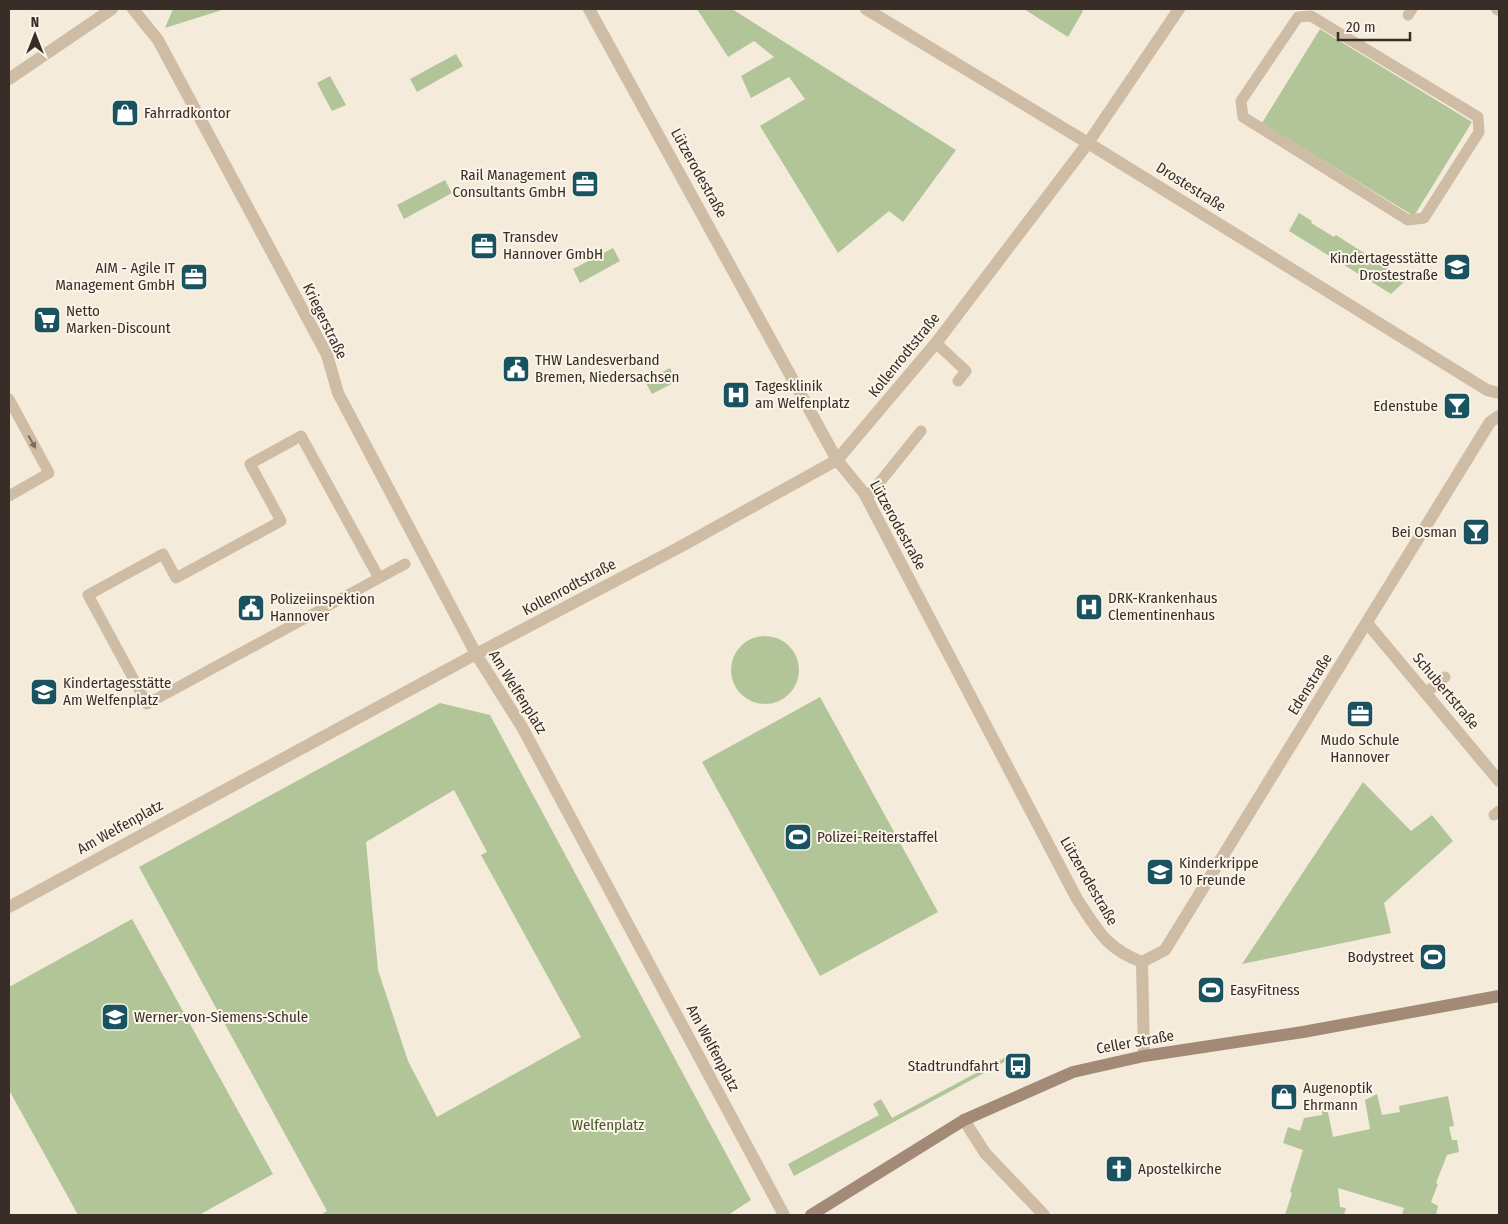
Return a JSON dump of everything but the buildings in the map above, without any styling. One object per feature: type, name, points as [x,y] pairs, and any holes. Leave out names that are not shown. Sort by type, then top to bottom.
[{"type":"street","points":[[9,79],[112,9]]},
{"type":"street","name":"Kriegerstraße","points":[[133,9],[158,40],[327,356],[338,393],[476,654]]},
{"type":"street","name":"Lützerodestraße","points":[[590,9],[837,460],[867,498],[1077,899],[1104,940],[1122,955],[1142,962]]},
{"type":"street","name":"Drostestraße","points":[[866,9],[1088,143],[1487,390],[1499,393]]},
{"type":"street","name":"Kollenrodtstraße","points":[[476,654],[678,548],[837,460],[936,343],[1088,143],[1179,9]]},
{"type":"street","name":"Edenstraße","points":[[1142,962],[1165,950],[1490,422],[1499,416]]},
{"type":"street","name":"Schubertstraße","points":[[1367,623],[1499,781]]},
{"type":"street","name":"Am Welfenplatz","points":[[9,907],[476,654],[522,727],[784,1215]]},
{"type":"street","points":[[1142,962],[1144,1056]]},
{"type":"street","name":"Celler Straße","points":[[811,1215],[964,1120],[1072,1072],[1144,1056],[1303,1032],[1499,996]]},
{"type":"street","points":[[964,1120],[985,1153],[1044,1215]]},
{"type":"lane","points":[[1311,16],[1478,117],[1479,132],[1424,218],[1408,220],[1244,117],[1241,101],[1298,17],[1311,16]]},
{"type":"lane","points":[[936,343],[966,371],[958,381]]},
{"type":"lane","points":[[9,399],[49,473],[9,496]]},
{"type":"lane","points":[[867,498],[921,431]]},
{"type":"lane","points":[[379,578],[301,436],[250,464],[281,521],[176,578],[163,554],[88,595],[147,704],[405,564]]},
{"type":"lane","points":[[1426,693],[1444,677]]},
{"type":"green space","points":[[173,9],[225,9],[165,28]]},
{"type":"green space","points":[[697,9],[732,9],[956,150],[903,222],[889,211],[838,253],[760,126],[805,99],[789,77],[751,98],[741,76],[774,57],[754,41],[728,57]]},
{"type":"green space","points":[[1024,9],[1080,9],[1083,11],[1068,37]]},
{"type":"green space","points":[[1320,29],[1472,122],[1414,216],[1262,123]]},
{"type":"green space","points":[[456,54],[463,66],[417,92],[410,79]]},
{"type":"green space","points":[[330,76],[346,105],[332,111],[317,83]]},
{"type":"green space","points":[[445,180],[452,193],[404,219],[397,205]]},
{"type":"green space","points":[[1299,213],[1312,221],[1311,223],[1334,237],[1336,235],[1406,280],[1391,294],[1289,231]]},
{"type":"green space","points":[[613,248],[620,261],[580,283],[573,269]]},
{"type":"green space","points":[[670,368],[677,381],[652,394],[645,381]]},
{"type":"green space","points":[[772,636],[784,642],[793,651],[799,663],[797,683],[789,694],[772,704],[758,704],[741,694],[733,683],[731,663],[741,646],[752,638]]},
{"type":"green space","name":"Polizei-Reiterstaffel","points":[[820,697],[938,912],[820,976],[702,762]]},
{"type":"green space","name":"Welfenplatz","points":[[440,703],[490,715],[751,1200],[728,1215],[321,1215],[327,1211],[139,867]],"holes":[[[454,790],[487,852],[481,855],[581,1037],[437,1117],[408,1061],[378,970],[366,842]]]},
{"type":"green space","points":[[1363,782],[1411,831],[1432,815],[1453,841],[1384,903],[1391,933],[1242,964]]},
{"type":"green space","name":"Werner-von-Siemens-Schule","points":[[132,919],[273,1174],[199,1215],[78,1215],[9,1090],[9,987]]},
{"type":"green space","points":[[1008,1056],[1010,1059],[794,1176],[788,1164],[879,1115],[873,1104],[881,1099],[892,1118]]},
{"type":"green space","points":[[1377,1094],[1382,1115],[1400,1112],[1399,1106],[1448,1096],[1454,1126],[1449,1127],[1452,1140],[1457,1140],[1459,1152],[1447,1155],[1436,1183],[1438,1184],[1431,1202],[1438,1206],[1436,1215],[1402,1215],[1404,1208],[1338,1188],[1340,1207],[1346,1208],[1344,1215],[1285,1215],[1303,1150],[1283,1143],[1288,1127],[1300,1131],[1304,1118],[1322,1115],[1322,1110],[1327,1108],[1333,1137],[1370,1129],[1365,1100]]},
{"type":"place","name":"Fahrradkontor","points":[[125,113]]},
{"type":"place","name":"Rail Management Consultants GmbH","points":[[585,184]]},
{"type":"place","name":"Transdev Hannover GmbH","points":[[484,246]]},
{"type":"place","name":"Kindertagesstätte Drostestraße","points":[[1457,267]]},
{"type":"place","name":"AIM - Agile IT Management GmbH","points":[[194,277]]},
{"type":"place","name":"Netto Marken-Discount","points":[[47,320]]},
{"type":"place","name":"THW Landesverband Bremen, Niedersachsen","points":[[516,369]]},
{"type":"place","name":"Tagesklinik am Welfenplatz","points":[[736,395]]},
{"type":"place","name":"Edenstube","points":[[1457,406]]},
{"type":"place","name":"Bei Osman","points":[[1476,532]]},
{"type":"place","name":"DRK-Krankenhaus Clementinenhaus","points":[[1089,607]]},
{"type":"place","name":"Polizeiinspektion Hannover","points":[[251,608]]},
{"type":"place","name":"Kindertagesstätte Am Welfenplatz","points":[[44,692]]},
{"type":"place","name":"Mudo Schule Hannover","points":[[1360,714]]},
{"type":"place","name":"Polizei-Reiterstaffel","points":[[798,837]]},
{"type":"place","name":"Kinderkrippe 10 Freunde","points":[[1160,872]]},
{"type":"place","name":"Bodystreet","points":[[1433,957]]},
{"type":"place","name":"EasyFitness","points":[[1211,990]]},
{"type":"place","name":"Werner-von-Siemens-Schule","points":[[115,1017]]},
{"type":"place","name":"Stadtrundfahrt","points":[[1018,1066]]},
{"type":"place","name":"Augenoptik Ehrmann","points":[[1284,1097]]},
{"type":"place","name":"Apostelkirche","points":[[1119,1169]]}]
